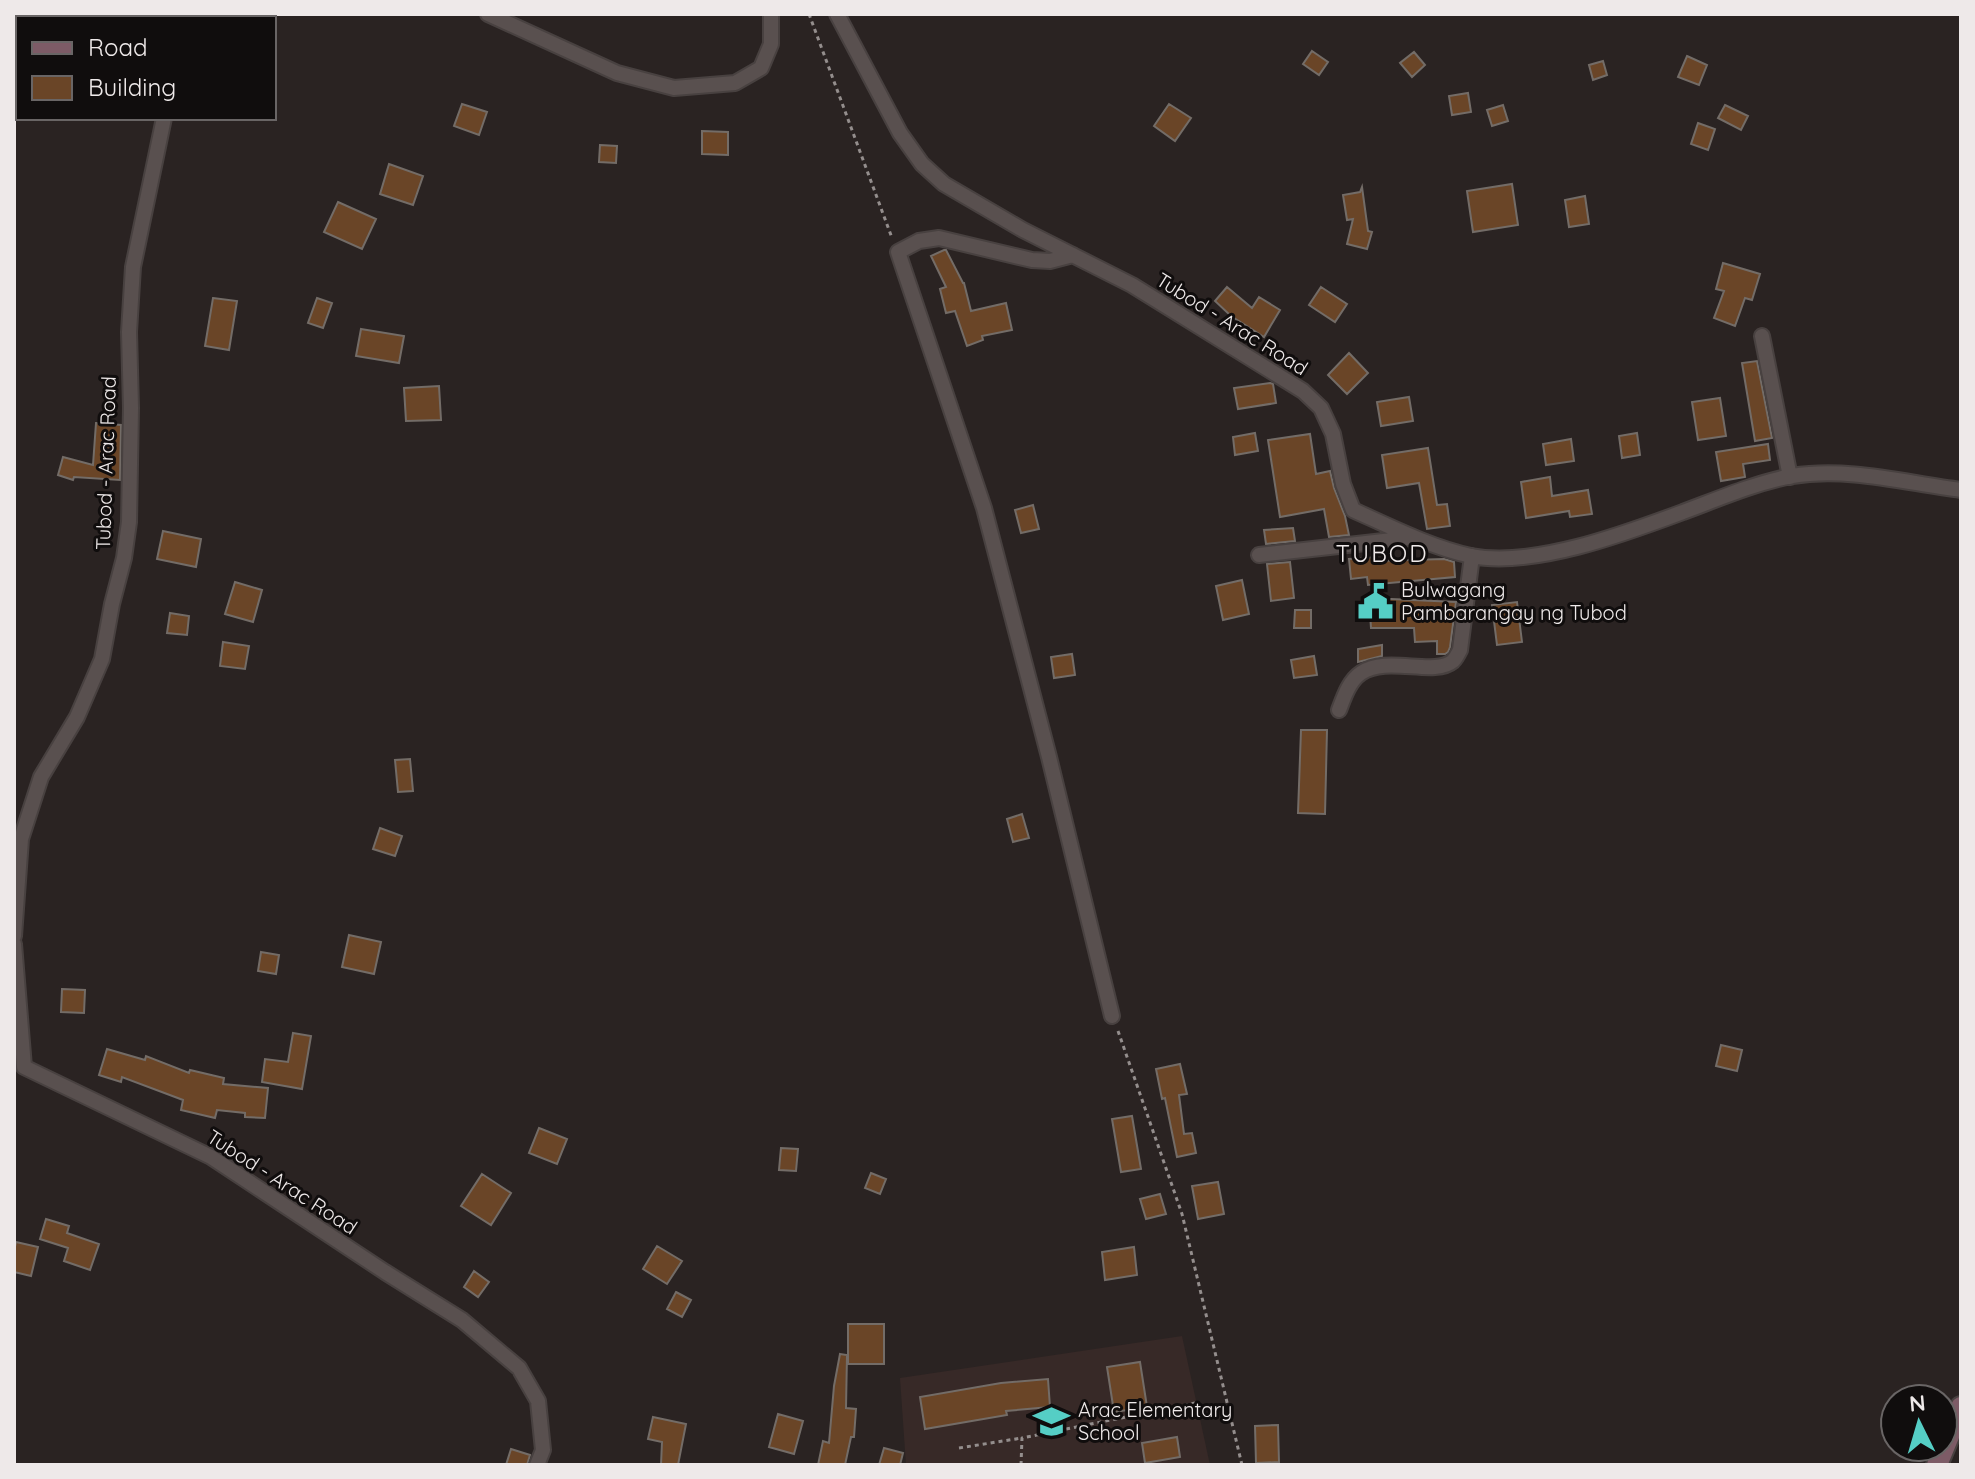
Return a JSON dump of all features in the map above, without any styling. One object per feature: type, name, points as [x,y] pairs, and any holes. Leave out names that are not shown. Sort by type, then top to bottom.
[{"type":"main road","points":[[1937,1465],[1961,1407]]},
{"type":"street","points":[[488,14],[617,73],[674,88],[735,83],[761,68],[771,44],[771,14]]},
{"type":"street","name":"Tubod - Arac Road","points":[[837,14],[900,133],[922,164],[944,184],[967,198],[1132,285],[1303,391],[1321,408],[1333,434],[1343,484],[1353,510],[1413,538],[1472,556],[1519,559],[1634,531],[1742,491],[1790,477],[1852,474],[1961,490]]},
{"type":"street","name":"Tubod - Arac Road","points":[[14,936],[21,839],[41,777],[77,717],[102,659],[124,558],[129,522],[129,332],[133,267],[164,120]]},
{"type":"street","points":[[1073,255],[1050,261],[1032,260],[939,238],[919,241],[898,252],[984,508],[1112,1016]]},
{"type":"street","points":[[1762,336],[1790,477]]},
{"type":"street","points":[[1259,555],[1413,538]]},
{"type":"street","points":[[1339,710],[1348,687],[1362,672],[1385,664],[1438,667],[1452,662],[1460,650],[1472,556]]},
{"type":"street","name":"Tubod - Arac Road","points":[[14,944],[19,1072],[211,1157],[462,1320],[519,1368],[538,1401],[543,1450],[537,1465]]},
{"type":"path","points":[[809,14],[898,252]]},
{"type":"path","points":[[1112,1016],[1182,1214],[1242,1465]]},
{"type":"path","points":[[959,1448],[1195,1403]]},
{"type":"path","points":[[1021,1465],[1022,1438]]},
{"type":"shaded area","name":"Arac Elementary School","points":[[1182,1336],[1210,1465],[906,1465],[900,1378]]},
{"type":"building","points":[[1312,51],[1328,62],[1319,75],[1303,64]]},
{"type":"building","points":[[1414,52],[1425,65],[1412,77],[1400,63]]},
{"type":"building","points":[[1687,56],[1707,65],[1699,85],[1678,77]]},
{"type":"building","points":[[1603,61],[1607,75],[1593,80],[1589,65]]},
{"type":"building","points":[[1468,93],[1471,112],[1452,115],[1449,96]]},
{"type":"building","points":[[462,104],[487,112],[479,135],[454,126]]},
{"type":"building","points":[[1169,104],[1191,118],[1175,141],[1154,126]]},
{"type":"building","points":[[1503,105],[1508,121],[1492,126],[1487,110]]},
{"type":"building","points":[[1725,105],[1748,116],[1741,130],[1718,118]]},
{"type":"building","points":[[1698,123],[1715,129],[1708,150],[1691,144]]},
{"type":"building","points":[[702,131],[728,132],[728,155],[702,154]]},
{"type":"building","points":[[600,145],[617,146],[616,163],[599,162]]},
{"type":"building","points":[[389,164],[423,176],[413,205],[380,194]]},
{"type":"building","points":[[1512,184],[1518,225],[1473,232],[1467,191]]},
{"type":"building","points":[[1362,187],[1368,231],[1372,232],[1367,249],[1347,244],[1353,219],[1347,220],[1343,195],[1360,192]]},
{"type":"building","points":[[1585,196],[1589,224],[1569,227],[1565,200]]},
{"type":"building","points":[[338,202],[376,219],[362,249],[324,232]]},
{"type":"building","points":[[944,250],[964,283],[971,311],[1006,303],[1012,330],[982,336],[983,340],[967,346],[955,311],[946,313],[940,289],[946,287],[931,256]]},
{"type":"building","points":[[1723,263],[1760,274],[1752,300],[1745,298],[1735,326],[1714,318],[1724,291],[1716,289]]},
{"type":"building","points":[[1227,287],[1252,308],[1259,297],[1280,310],[1264,337],[1231,316],[1215,301]]},
{"type":"building","points":[[1321,287],[1347,304],[1335,322],[1309,305]]},
{"type":"building","points":[[213,298],[237,301],[229,350],[205,346]]},
{"type":"building","points":[[317,298],[332,303],[323,328],[308,323]]},
{"type":"building","points":[[361,329],[404,336],[399,363],[356,356]]},
{"type":"building","points":[[1349,353],[1368,373],[1347,394],[1328,375]]},
{"type":"building","points":[[1757,361],[1772,438],[1755,441],[1742,363]]},
{"type":"building","points":[[1273,384],[1276,403],[1238,409],[1234,388]]},
{"type":"building","points":[[439,386],[441,420],[406,421],[404,388]]},
{"type":"building","points":[[1409,397],[1413,421],[1381,426],[1377,402]]},
{"type":"building","points":[[1720,398],[1726,436],[1698,440],[1692,402]]},
{"type":"building","points":[[96,423],[121,425],[120,480],[74,477],[73,480],[58,475],[63,457],[93,465]]},
{"type":"building","points":[[1255,433],[1258,451],[1235,455],[1233,437]]},
{"type":"building","points":[[1637,433],[1640,455],[1622,458],[1619,436]]},
{"type":"building","points":[[1310,434],[1316,474],[1330,471],[1349,535],[1329,537],[1324,509],[1280,517],[1268,440]]},
{"type":"building","points":[[1571,439],[1574,461],[1546,465],[1543,444]]},
{"type":"building","points":[[1768,444],[1770,460],[1743,464],[1745,477],[1721,481],[1716,452]]},
{"type":"building","points":[[1428,448],[1437,505],[1447,504],[1450,526],[1427,529],[1419,483],[1387,488],[1382,455]]},
{"type":"building","points":[[1550,477],[1552,496],[1588,490],[1592,514],[1570,517],[1569,511],[1526,518],[1521,482]]},
{"type":"building","points":[[1033,505],[1039,529],[1021,533],[1015,510]]},
{"type":"building","points":[[1293,528],[1295,541],[1266,544],[1264,530]]},
{"type":"building","points":[[163,531],[201,539],[196,567],[157,559]]},
{"type":"building","points":[[1377,557],[1377,561],[1444,559],[1454,562],[1455,577],[1368,585],[1367,577],[1351,579],[1349,559]]},
{"type":"building","points":[[1290,562],[1294,598],[1271,601],[1267,564]]},
{"type":"building","points":[[1242,580],[1249,614],[1223,620],[1216,586]]},
{"type":"building","points":[[235,582],[262,590],[253,622],[225,614]]},
{"type":"building","points":[[1369,598],[1456,602],[1448,652],[1437,654],[1437,641],[1415,642],[1414,628],[1371,628]]},
{"type":"building","points":[[1517,602],[1522,642],[1497,645],[1492,605]]},
{"type":"building","points":[[1295,610],[1311,610],[1311,628],[1294,628]]},
{"type":"building","points":[[170,613],[189,616],[187,635],[167,633]]},
{"type":"building","points":[[223,642],[249,646],[245,669],[220,666]]},
{"type":"building","points":[[1382,645],[1382,656],[1358,662],[1358,649]]},
{"type":"building","points":[[1072,654],[1075,675],[1054,678],[1051,657]]},
{"type":"building","points":[[1314,656],[1317,675],[1294,678],[1291,660]]},
{"type":"building","points":[[1301,730],[1327,730],[1325,814],[1298,813]]},
{"type":"building","points":[[410,759],[413,791],[398,792],[395,760]]},
{"type":"building","points":[[1022,814],[1029,838],[1013,842],[1007,819]]},
{"type":"building","points":[[380,828],[402,836],[395,856],[373,849]]},
{"type":"building","points":[[349,935],[381,942],[374,974],[342,967]]},
{"type":"building","points":[[261,952],[279,955],[276,974],[258,971]]},
{"type":"building","points":[[62,989],[85,990],[84,1013],[61,1012]]},
{"type":"building","points":[[293,1033],[311,1036],[302,1089],[262,1082],[265,1059],[288,1062]]},
{"type":"building","points":[[1721,1045],[1742,1050],[1737,1071],[1716,1066]]},
{"type":"building","points":[[107,1049],[145,1060],[146,1056],[189,1073],[190,1070],[224,1078],[223,1084],[268,1088],[265,1118],[217,1110],[215,1118],[181,1110],[183,1100],[122,1077],[121,1082],[99,1075]]},
{"type":"building","points":[[1180,1064],[1187,1094],[1179,1095],[1184,1134],[1192,1133],[1196,1153],[1177,1157],[1156,1069]]},
{"type":"building","points":[[1132,1116],[1141,1169],[1121,1172],[1112,1119]]},
{"type":"building","points":[[539,1128],[567,1139],[557,1164],[529,1153]]},
{"type":"building","points":[[781,1148],[798,1149],[796,1171],[779,1170]]},
{"type":"building","points":[[871,1173],[886,1179],[880,1194],[865,1188]]},
{"type":"building","points":[[482,1174],[511,1193],[491,1225],[461,1206]]},
{"type":"building","points":[[1218,1182],[1224,1214],[1198,1219],[1192,1186]]},
{"type":"building","points":[[1160,1194],[1166,1214],[1146,1219],[1140,1199]]},
{"type":"building","points":[[46,1219],[69,1226],[67,1233],[99,1244],[90,1270],[64,1261],[68,1248],[40,1239]]},
{"type":"building","points":[[16,1242],[38,1247],[31,1276],[14,1272]]},
{"type":"building","points":[[657,1246],[682,1261],[667,1284],[643,1269]]},
{"type":"building","points":[[1134,1247],[1137,1275],[1105,1280],[1102,1252]]},
{"type":"building","points":[[474,1271],[489,1282],[478,1297],[464,1287]]},
{"type":"building","points":[[676,1292],[691,1300],[682,1317],[667,1309]]},
{"type":"building","points":[[848,1324],[884,1324],[884,1364],[848,1364]]},
{"type":"building","points":[[840,1354],[847,1355],[846,1408],[856,1409],[854,1437],[851,1437],[845,1465],[818,1465],[823,1441],[829,1443]]},
{"type":"building","points":[[1140,1362],[1147,1407],[1114,1412],[1107,1367]]},
{"type":"building","points":[[1048,1379],[1050,1407],[1006,1411],[1007,1415],[925,1429],[920,1397],[1001,1383]]},
{"type":"building","points":[[778,1414],[803,1421],[794,1454],[769,1447]]},
{"type":"building","points":[[653,1417],[686,1424],[678,1465],[661,1465],[662,1442],[648,1439]]},
{"type":"building","points":[[1278,1425],[1279,1462],[1256,1463],[1255,1426]]},
{"type":"building","points":[[1177,1437],[1180,1457],[1145,1463],[1142,1443]]},
{"type":"building","points":[[884,1448],[903,1453],[900,1465],[879,1465]]},
{"type":"building","points":[[511,1449],[530,1455],[527,1465],[506,1465]]},
{"type":"place","name":"Bulwagang Pambarangay ng Tubod","points":[[1375,602]]},
{"type":"place","name":"Arac Elementary School","points":[[1052,1422]]},
{"type":"district","name":"TUBOD","points":[[1382,554]]}]
